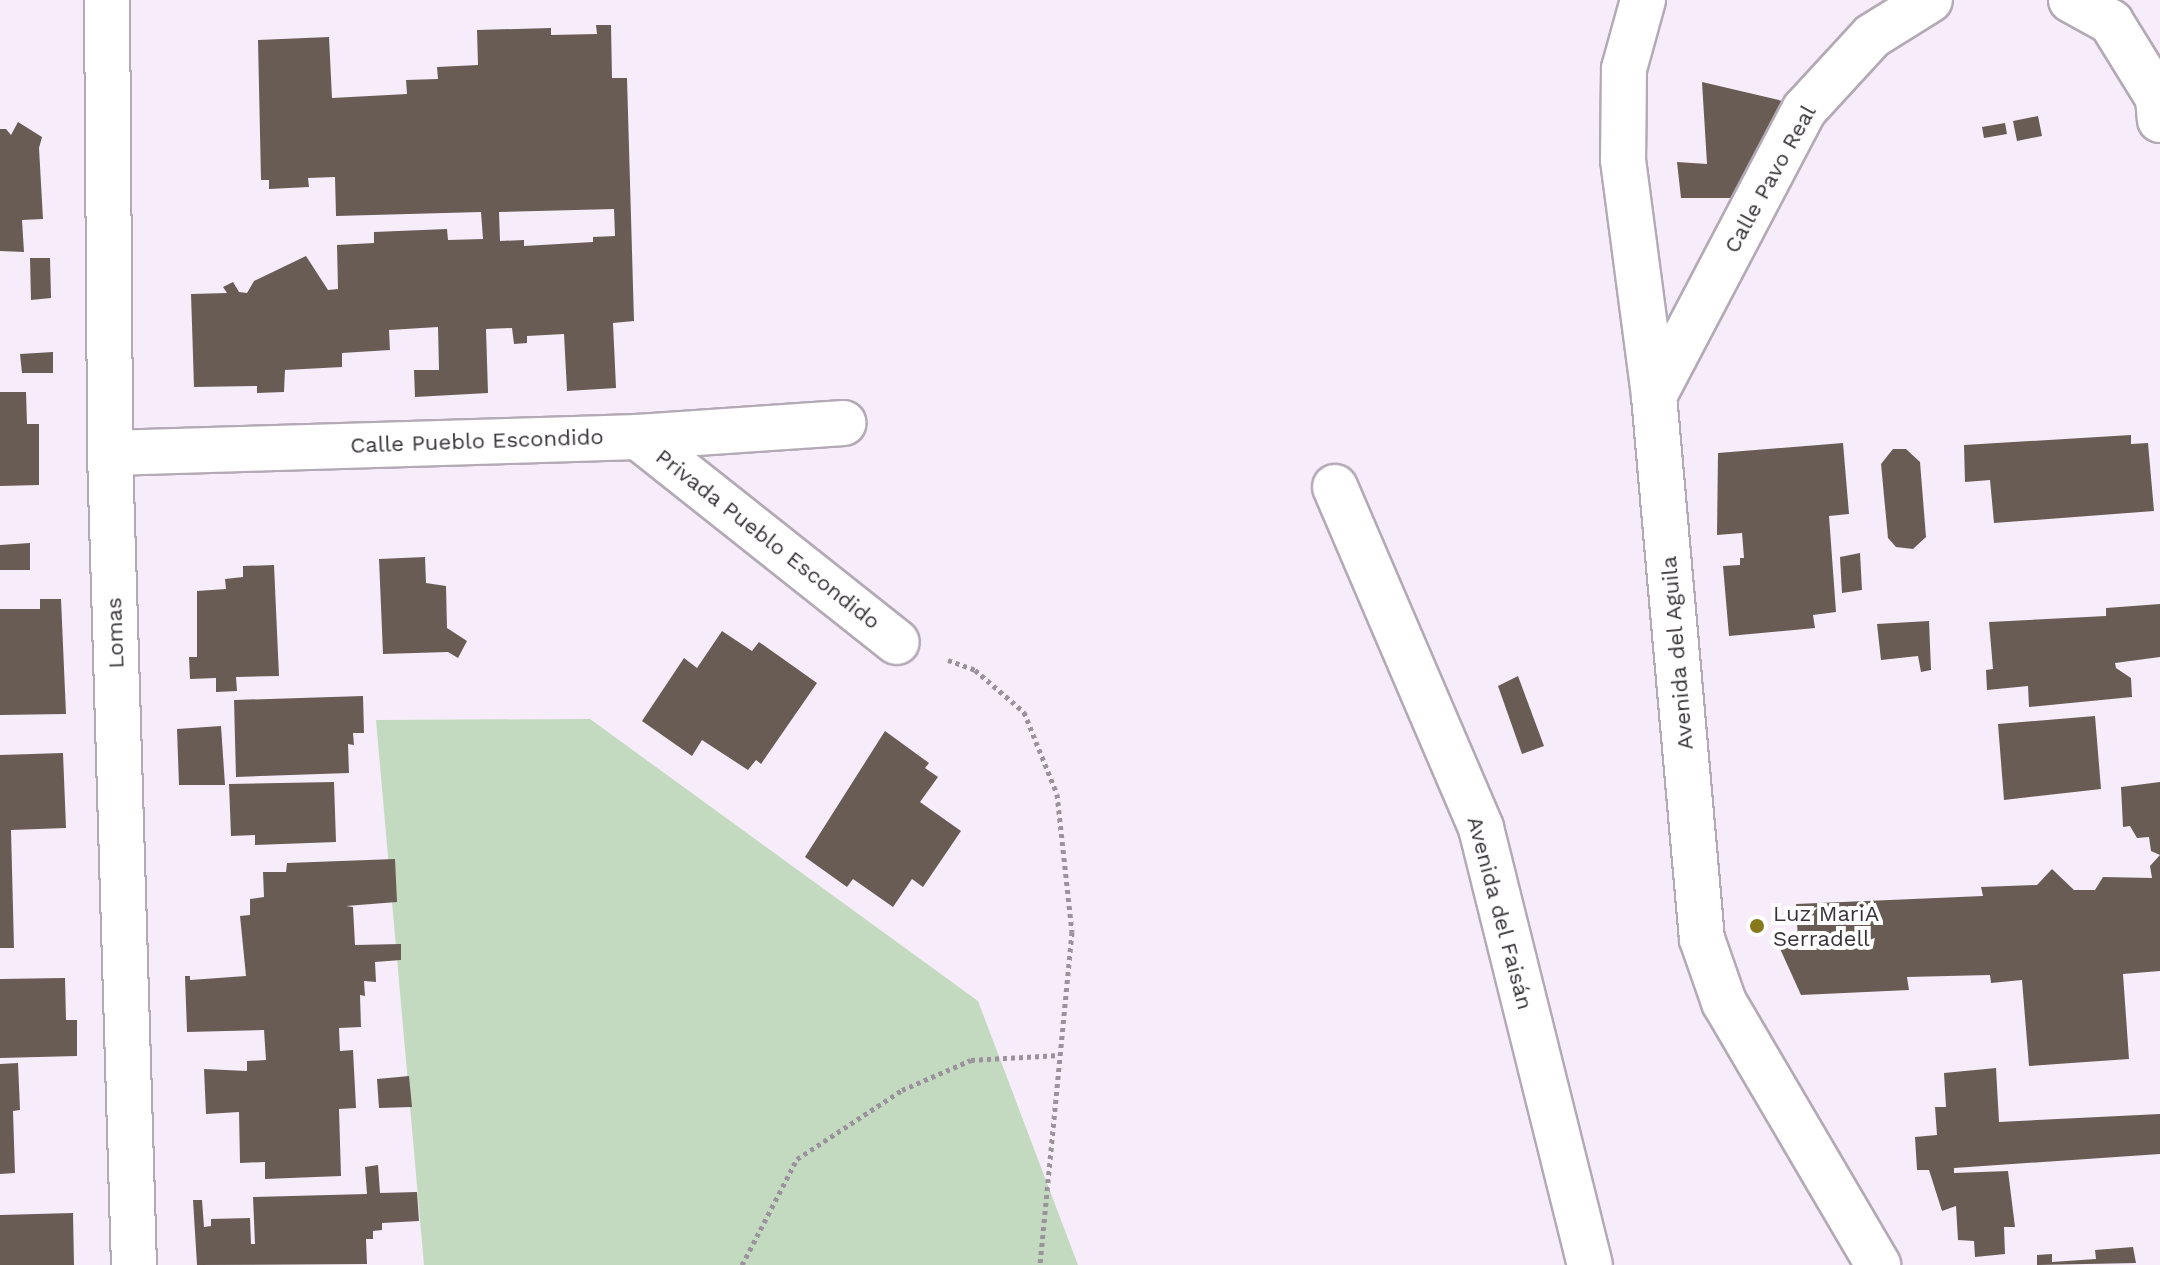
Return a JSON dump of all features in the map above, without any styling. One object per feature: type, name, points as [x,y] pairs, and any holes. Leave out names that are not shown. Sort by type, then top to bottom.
[{"type":"street","name":"Lomas","points":[[107,0],[110,453],[134,1265]]},
{"type":"street","name":"Avenida del Aguila","points":[[1643,0],[1624,69],[1623,160],[1654,396],[1702,939],[1724,1002],[1878,1265]]},
{"type":"street","name":"Calle Pavo Real","points":[[1654,396],[1804,110],[1872,36],[1930,0]]},
{"type":"street","points":[[2071,0],[2111,22],[2158,98],[2160,120]]},
{"type":"street","name":"Calle Pueblo Escondido","points":[[110,453],[638,437],[844,423]]},
{"type":"street","name":"Privada Pueblo Escondido","points":[[638,437],[897,642]]},
{"type":"street","name":"Avenida del Faisán","points":[[1335,487],[1481,828],[1590,1265]]},
{"type":"path","points":[[897,642],[975,670],[1024,712],[1057,794],[1072,932],[1040,1265]]},
{"type":"path","points":[[742,1265],[797,1159],[902,1090],[971,1060],[1059,1055]]},
{"type":"green space","points":[[590,719],[978,1001],[1078,1265],[424,1265],[376,720]]},
{"type":"building","points":[[596,25],[611,25],[612,78],[627,78],[634,321],[613,323],[616,388],[567,391],[564,334],[527,336],[527,343],[514,344],[512,328],[486,329],[488,393],[415,397],[414,370],[439,370],[438,327],[389,330],[390,350],[342,353],[342,367],[285,370],[284,392],[257,393],[257,386],[194,387],[191,294],[227,293],[223,287],[233,282],[239,292],[247,293],[254,281],[306,256],[328,290],[338,289],[337,245],[374,243],[374,232],[447,229],[448,240],[483,239],[481,212],[336,216],[335,177],[308,178],[309,187],[269,189],[269,180],[261,180],[258,40],[329,37],[332,98],[407,94],[406,80],[438,79],[437,67],[478,65],[477,30],[551,28],[551,35],[597,34]],"holes":[[[614,209],[615,236],[593,237],[593,242],[524,246],[524,240],[500,241],[499,212]]]},
{"type":"building","points":[[1702,82],[1804,106],[1748,198],[1681,198],[1677,162],[1707,164]]},
{"type":"building","points":[[2038,116],[2042,136],[2017,141],[2013,121]]},
{"type":"building","points":[[18,122],[42,137],[39,148],[43,219],[22,220],[24,252],[0,251],[0,129],[6,129],[11,135]]},
{"type":"building","points":[[2005,123],[2007,134],[1984,138],[1982,127]]},
{"type":"building","points":[[30,258],[50,258],[51,298],[31,300]]},
{"type":"building","points":[[53,352],[53,373],[22,373],[20,354]]},
{"type":"building","points":[[0,392],[26,392],[27,424],[39,424],[39,485],[0,486]]},
{"type":"building","points":[[2131,435],[2131,444],[2148,443],[2154,511],[1994,523],[1990,480],[1965,482],[1964,445]]},
{"type":"building","points":[[1843,443],[1849,514],[1829,516],[1836,612],[1813,615],[1815,628],[1729,636],[1723,566],[1740,565],[1740,558],[1744,558],[1742,533],[1717,535],[1718,453]]},
{"type":"building","points":[[1893,449],[1906,449],[1920,462],[1926,537],[1913,549],[1896,547],[1888,538],[1881,464]]},
{"type":"building","points":[[30,543],[30,570],[0,570],[0,545]]},
{"type":"building","points":[[1860,553],[1862,590],[1842,593],[1840,557]]},
{"type":"building","points":[[425,557],[426,583],[446,586],[447,628],[467,641],[458,658],[448,652],[383,654],[379,559]]},
{"type":"building","points":[[274,565],[279,676],[236,677],[237,691],[216,692],[216,678],[190,679],[189,657],[197,657],[197,591],[226,589],[225,579],[243,577],[243,566]]},
{"type":"building","points":[[40,599],[61,599],[66,714],[0,715],[0,609],[40,609]]},
{"type":"building","points":[[2160,604],[2160,657],[2115,663],[2116,668],[2131,678],[2132,697],[2029,707],[2028,686],[1987,690],[1986,670],[1993,669],[1989,622],[2106,616],[2106,608]]},
{"type":"building","points":[[1929,621],[1931,670],[1921,672],[1918,656],[1881,660],[1877,624]]},
{"type":"building","points":[[722,631],[752,651],[759,642],[817,683],[761,764],[756,760],[748,770],[702,740],[692,756],[642,721],[684,658],[697,668]]},
{"type":"building","points":[[1518,676],[1544,746],[1522,754],[1498,686]]},
{"type":"building","points":[[363,696],[364,733],[353,733],[354,745],[348,744],[349,773],[236,777],[234,700]]},
{"type":"building","points":[[2095,716],[2101,789],[2004,800],[1998,724]]},
{"type":"building","points":[[221,726],[225,785],[179,785],[177,729]]},
{"type":"building","points":[[885,731],[929,763],[925,768],[938,777],[920,802],[961,831],[923,887],[912,879],[893,907],[853,879],[847,887],[805,857]]},
{"type":"building","points":[[63,753],[66,828],[11,830],[14,948],[0,948],[0,755]]},
{"type":"building","points":[[334,782],[336,842],[255,845],[255,835],[231,836],[229,784]]},
{"type":"building","points":[[2160,782],[2160,855],[2151,851],[2149,837],[2137,838],[2130,826],[2123,827],[2121,787]]},
{"type":"building","points":[[2160,855],[2160,971],[2123,974],[2129,1059],[2029,1066],[2022,980],[1991,983],[1990,975],[1907,977],[1909,990],[1801,995],[1777,942],[1798,940],[1796,904],[1983,896],[1981,887],[2037,885],[2052,869],[2074,890],[2095,890],[2103,877],[2152,878],[2150,866]]},
{"type":"building","points":[[395,859],[397,902],[346,906],[353,907],[355,945],[401,944],[401,960],[375,962],[376,982],[364,981],[365,996],[360,995],[361,1027],[339,1028],[340,1051],[353,1050],[356,1108],[339,1109],[341,1176],[265,1179],[265,1162],[240,1163],[239,1112],[206,1114],[204,1069],[247,1071],[247,1061],[266,1060],[264,1030],[187,1032],[185,976],[190,976],[190,980],[246,976],[240,916],[250,915],[250,899],[264,897],[263,872],[286,872],[287,863]]},
{"type":"building","points":[[65,978],[66,1020],[77,1020],[77,1056],[0,1058],[0,979]]},
{"type":"building","points":[[18,1063],[20,1110],[13,1111],[15,1173],[0,1174],[0,1064]]},
{"type":"building","points":[[1996,1068],[1999,1122],[2160,1114],[2160,1154],[1954,1168],[1954,1173],[2008,1171],[2015,1227],[2004,1227],[2005,1254],[1975,1257],[1974,1241],[1958,1240],[1956,1206],[1942,1211],[1929,1170],[1917,1170],[1915,1137],[1937,1135],[1935,1107],[1946,1107],[1944,1073]]},
{"type":"building","points":[[409,1076],[412,1107],[379,1108],[377,1079]]},
{"type":"building","points":[[378,1165],[380,1193],[417,1192],[419,1221],[382,1223],[382,1230],[373,1231],[373,1239],[366,1239],[367,1264],[197,1265],[193,1200],[202,1200],[204,1227],[211,1226],[211,1219],[250,1218],[251,1244],[255,1244],[253,1197],[367,1194],[365,1167]]},
{"type":"building","points":[[73,1213],[74,1265],[0,1265],[0,1215]]},
{"type":"building","points":[[2133,1247],[2136,1263],[2037,1265],[2037,1255],[2052,1254],[2052,1262],[2096,1259],[2095,1250]]},
{"type":"place","name":"Luz MariA Serradell","points":[[1757,926]]}]
